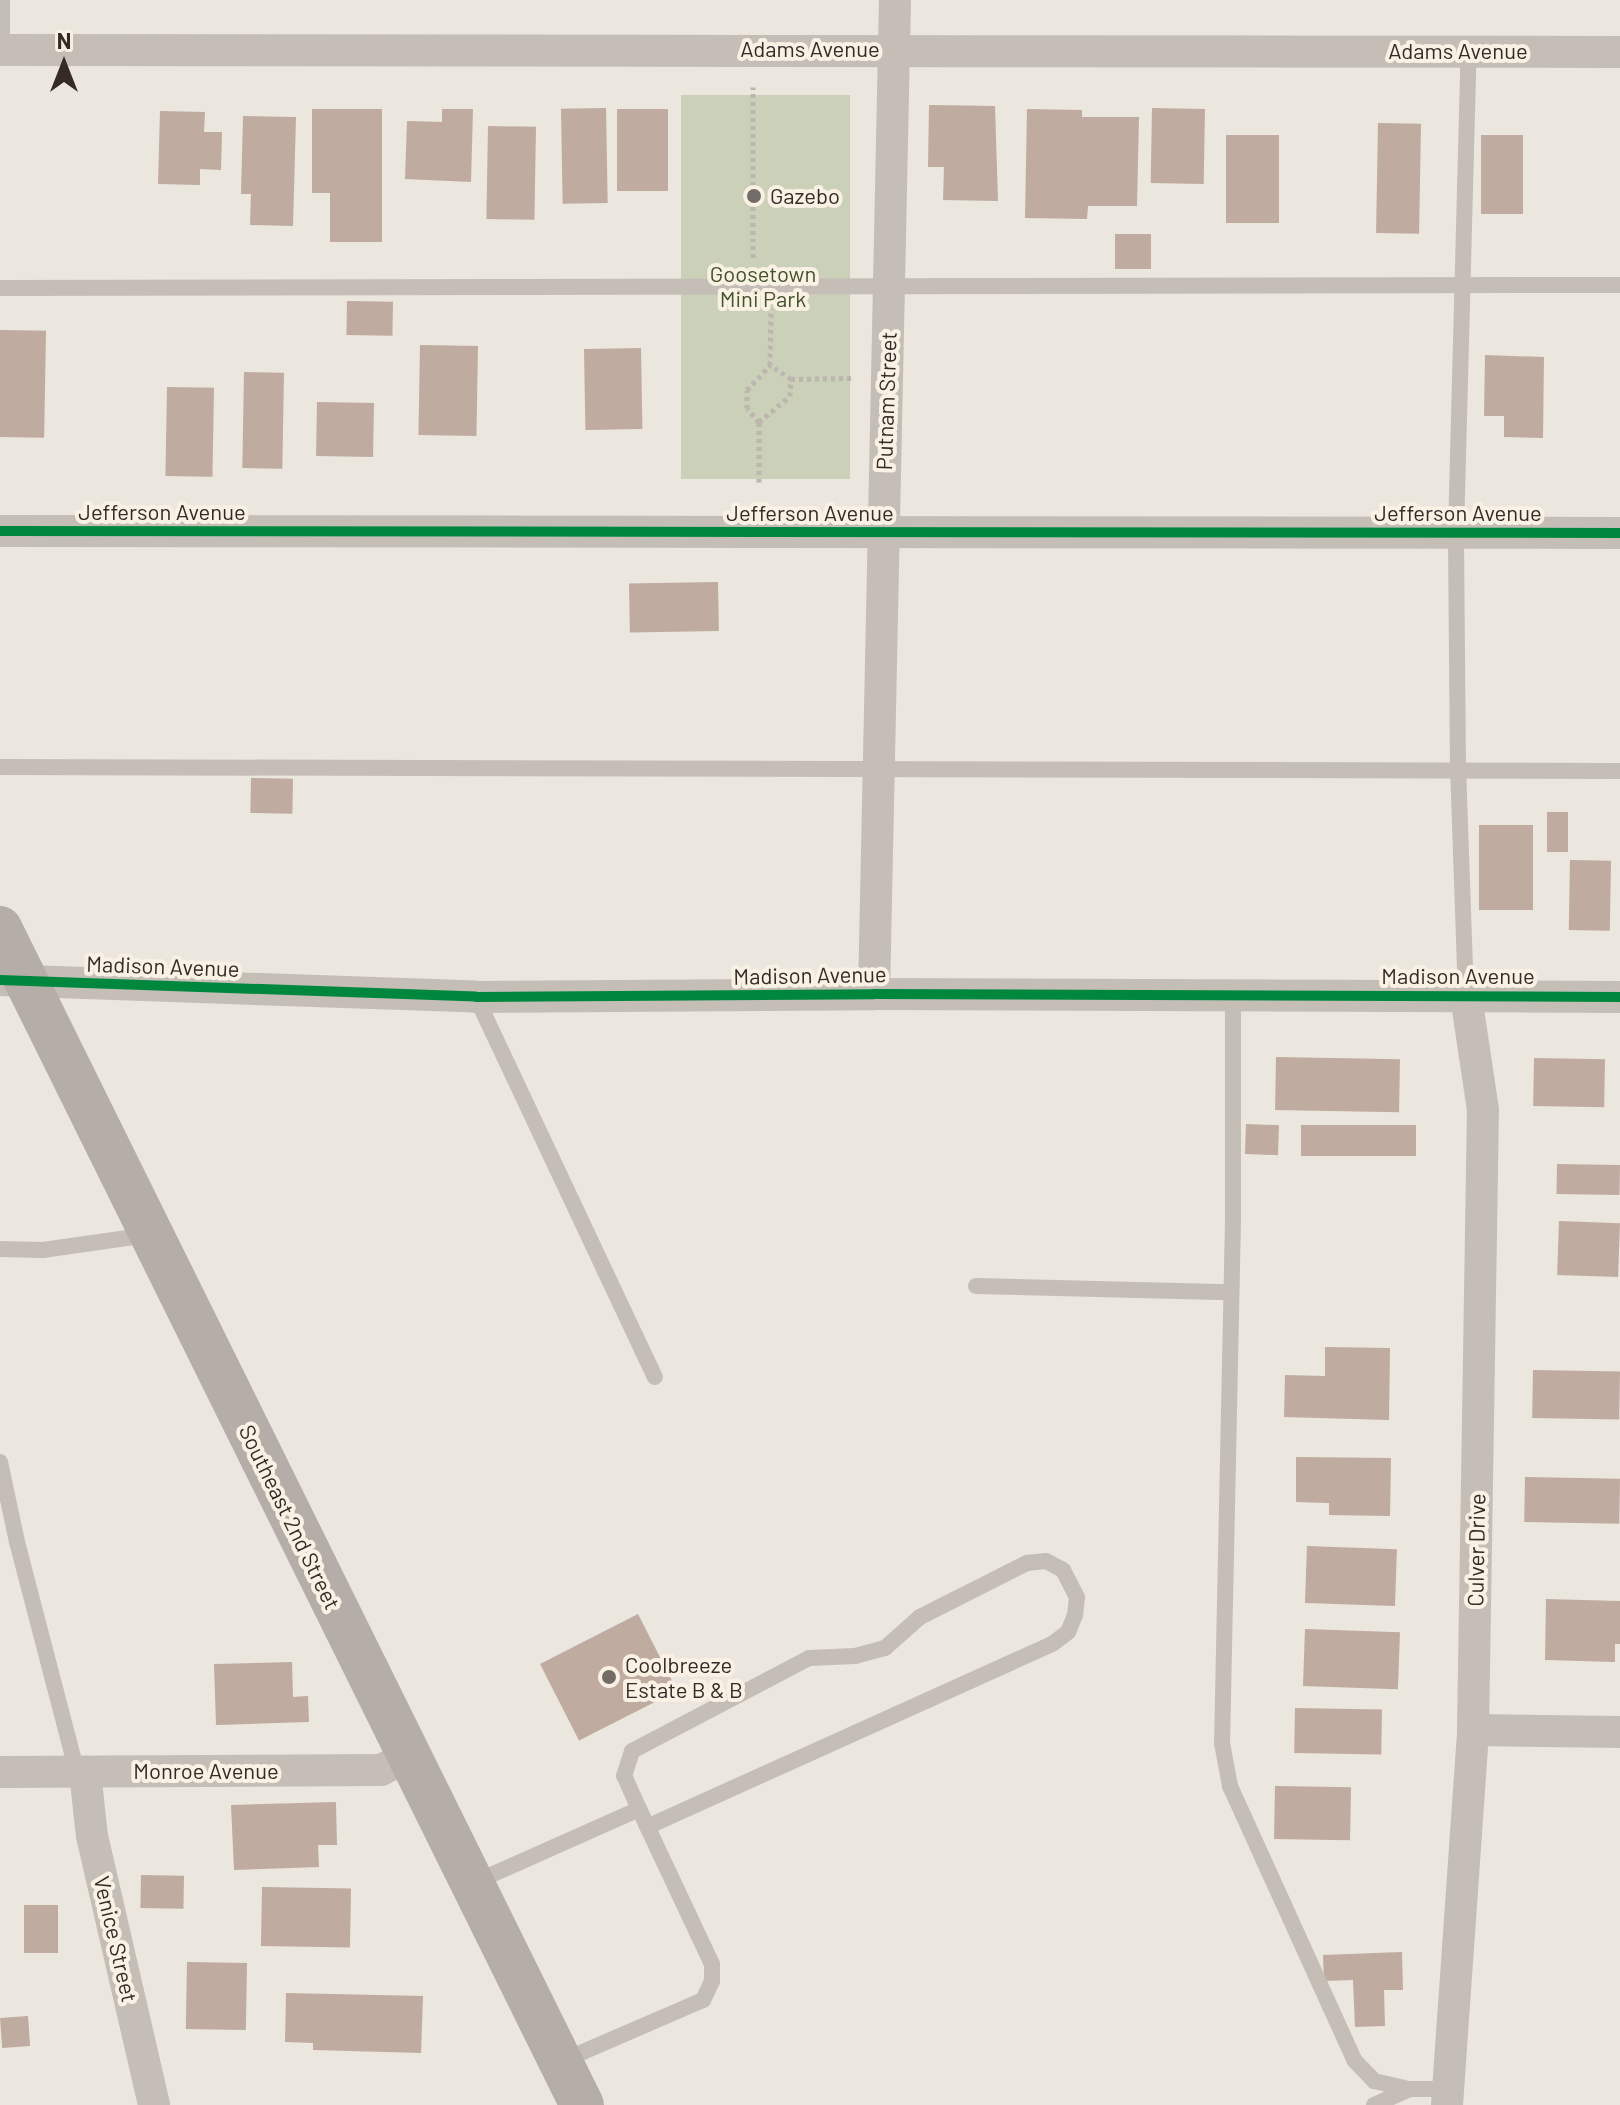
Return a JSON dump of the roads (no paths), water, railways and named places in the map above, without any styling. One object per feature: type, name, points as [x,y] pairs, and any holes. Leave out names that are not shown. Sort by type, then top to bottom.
[{"type":"street","name":"Putnam Street","points":[[874,994],[895,0]]},
{"type":"street","name":"Adams Avenue","points":[[1,50],[1620,52]]},
{"type":"street","name":"Jefferson Avenue","points":[[0,531],[1620,533]]},
{"type":"street","name":"Southeast 2nd Street","points":[[0,928],[13,980],[152,1235],[582,2105]]},
{"type":"street","name":"Madison Avenue","points":[[13,980],[476,997],[874,994],[1620,997]]},
{"type":"street","name":"Culver Drive","points":[[1448,2097],[1473,1730],[1483,1110],[1466,996]]},
{"type":"street","points":[[1473,1730],[1620,1732]]},
{"type":"street","name":"Monroe Avenue","points":[[0,1772],[381,1770],[408,1756]]},
{"type":"street","name":"Venice Street","points":[[81,1772],[92,1836],[154,2105]]},
{"type":"lane","points":[[1,50],[2,0]]},
{"type":"lane","points":[[1466,996],[1458,769],[1456,533],[1469,52]]},
{"type":"lane","points":[[0,288],[1620,285]]},
{"type":"lane","points":[[0,767],[1620,771]]},
{"type":"lane","points":[[1233,996],[1233,1220],[1229,1292],[1222,1743],[1230,1786],[1355,2061],[1374,2081],[1448,2097]]},
{"type":"lane","points":[[476,997],[655,1377]]},
{"type":"lane","points":[[0,1249],[43,1250],[152,1235]]},
{"type":"lane","points":[[976,1286],[1229,1292]]},
{"type":"lane","points":[[0,1462],[17,1542],[81,1772]]},
{"type":"lane","points":[[560,2061],[703,2000],[712,1981],[712,1964],[647,1827],[624,1776],[632,1751],[809,1658],[855,1656],[885,1648],[920,1617],[1027,1563],[1046,1561],[1063,1570],[1077,1597],[1075,1615],[1068,1632],[1052,1644],[647,1827]]},
{"type":"lane","points":[[472,1884],[639,1809]]},
{"type":"lane","points":[[1374,2105],[1410,2089]]},
{"type":"place","name":"Gazebo","points":[[754,196]]},
{"type":"place","name":"Coolbreeze Estate B & B","points":[[609,1677]]},
{"type":"park label","name":"Goosetown Mini Park","points":[[763,286]]}]
